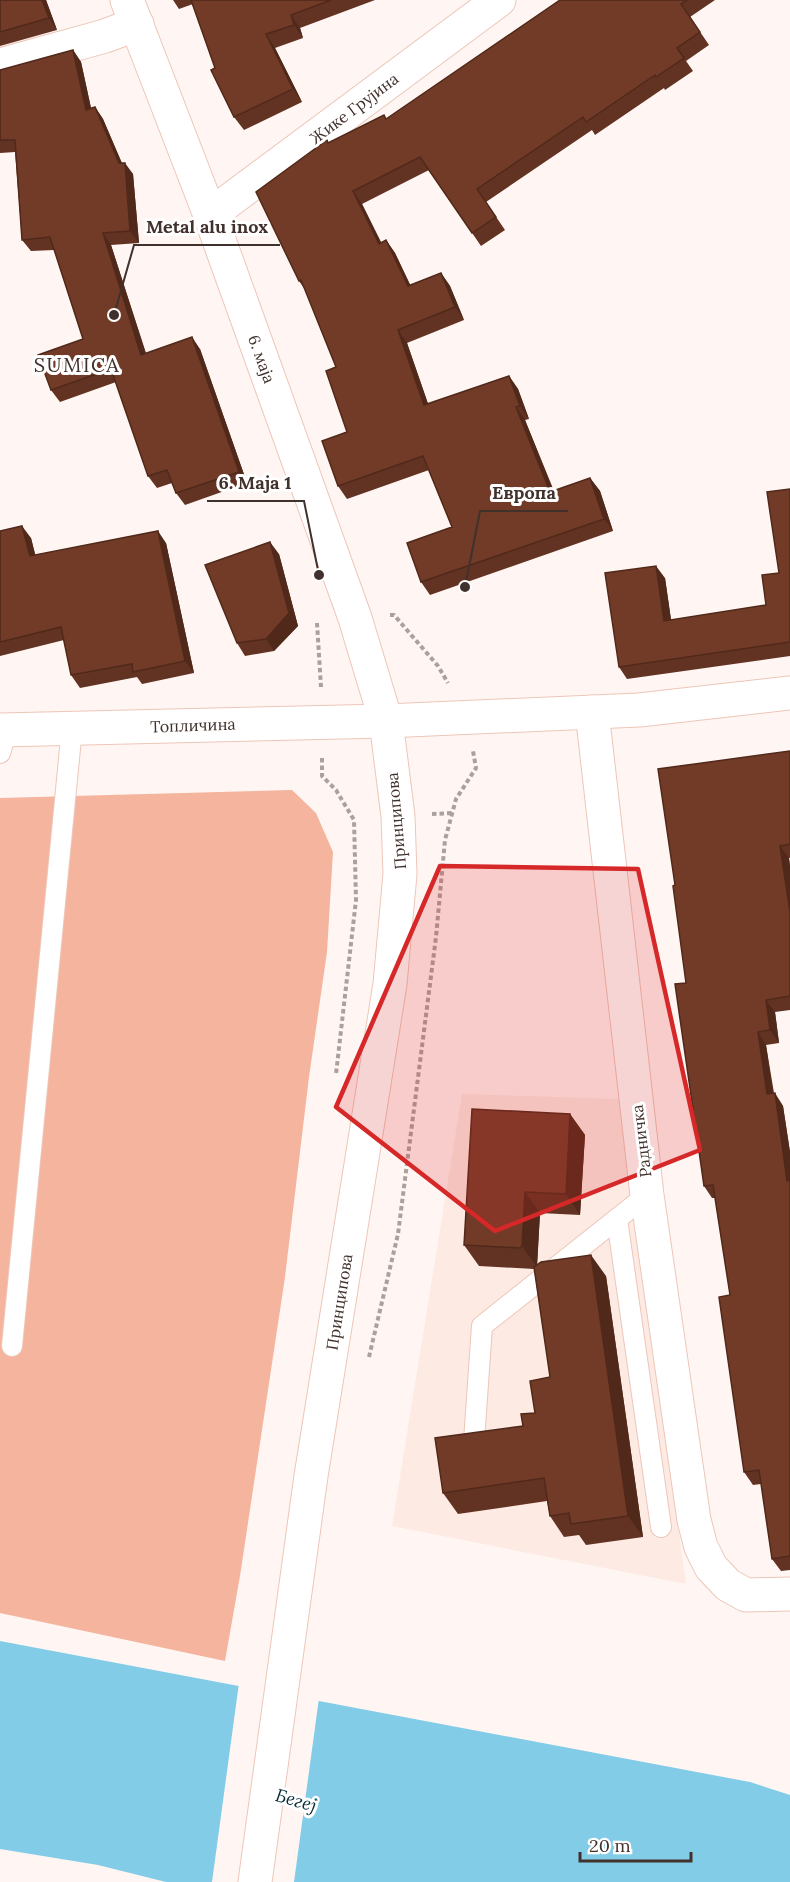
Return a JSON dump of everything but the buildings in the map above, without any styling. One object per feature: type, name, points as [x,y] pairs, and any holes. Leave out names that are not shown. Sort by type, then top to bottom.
[{"type":"street","name":"Жике Грујина","points":[[210,215],[499,0]]},
{"type":"street","name":"6. маја","points":[[132,12],[210,215],[355,618],[386,721]]},
{"type":"street","points":[[0,65],[105,36],[132,12]]},
{"type":"street","points":[[386,721],[639,711],[790,693]]},
{"type":"street","name":"Радничка","points":[[592,712],[647,1195],[694,1520],[700,1547],[711,1567],[728,1585],[747,1595],[790,1594]]},
{"type":"street","name":"Топличина","points":[[2,738],[72,728],[386,721]]},
{"type":"street","name":"Принципова","points":[[255,1882],[311,1476],[390,984],[400,874],[398,828],[386,721]]},
{"type":"lane","points":[[12,1346],[72,728]]},
{"type":"lane","points":[[474,1441],[482,1326],[647,1195]]},
{"type":"lane","points":[[617,1219],[661,1527]]},
{"type":"path","points":[[394,615],[438,666],[469,717]]},
{"type":"path","points":[[316,619],[324,722],[322,776],[336,790],[354,820],[356,900],[336,1080]]},
{"type":"highlighted area","points":[[440,866],[638,869],[700,1150],[495,1231],[336,1107]]},
{"type":"shaded area","points":[[292,790],[316,813],[333,852],[327,952],[309,1077],[285,1277],[225,1661],[0,1613],[0,798]]},
{"type":"shaded area","points":[[462,1094],[619,1099],[686,1584],[392,1526]]},
{"type":"water","name":"Бегеј","points":[[0,1641],[750,1782],[790,1795],[790,1882],[166,1882],[98,1865],[0,1849]]},
{"type":"pier","points":[[239,1683],[319,1698],[294,1882],[212,1882]]},
{"type":"place","name":"Metal alu inox","points":[[114,315]]},
{"type":"place","name":"6. Маја 1","points":[[319,575]]},
{"type":"place","name":"Европа","points":[[465,587]]},
{"type":"district","name":"SUMICA","points":[[77,364]]}]
